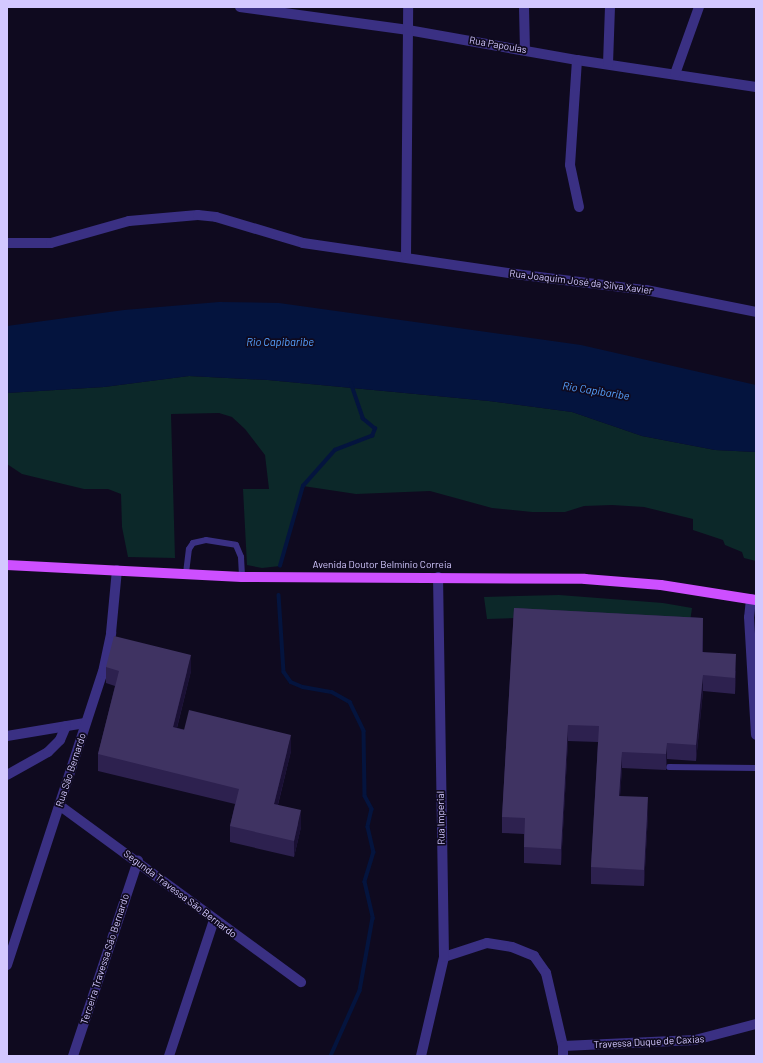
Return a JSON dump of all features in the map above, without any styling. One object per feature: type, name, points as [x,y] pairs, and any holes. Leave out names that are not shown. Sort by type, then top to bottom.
[{"type":"main road","name":"Avenida Doutor Belmínio Correia","points":[[7,565],[242,577],[438,577],[629,581],[754,599]]},
{"type":"street","name":"Rua Papoulas","points":[[240,7],[408,30],[577,60],[756,87]]},
{"type":"street","points":[[282,7],[295,14]]},
{"type":"street","points":[[406,256],[408,7]]},
{"type":"street","points":[[524,7],[525,50]]},
{"type":"street","points":[[608,64],[610,7]]},
{"type":"street","points":[[675,74],[699,7]]},
{"type":"street","points":[[577,60],[570,165],[580,207]]},
{"type":"street","name":"Rua Joaquim José da Silva Xavier","points":[[7,243],[51,242],[129,221],[198,216],[216,217],[303,243],[406,256],[523,275],[646,290],[756,312]]},
{"type":"street","name":"Rua São Bernardo","points":[[7,965],[85,723],[103,672],[111,633],[117,570]]},
{"type":"street","name":"Rua Imperial","points":[[422,1056],[444,957],[438,577]]},
{"type":"street","points":[[754,599],[750,617],[756,735]]},
{"type":"street","points":[[7,736],[85,723]]},
{"type":"street","points":[[7,775],[48,752],[60,740],[66,726]]},
{"type":"street","name":"Segunda Travessa São Bernardo","points":[[59,805],[138,861],[214,920],[301,982]]},
{"type":"street","name":"Terceira Travessa São Bernardo","points":[[73,1056],[138,861]]},
{"type":"street","points":[[169,1056],[214,920]]},
{"type":"street","points":[[444,957],[487,943],[512,946],[534,956],[546,973],[563,1051]]},
{"type":"street","name":"Travessa Duque de Caxias","points":[[563,1051],[695,1040],[756,1024]]},
{"type":"lane","points":[[186,573],[189,549],[193,543],[206,540],[236,545],[241,557],[242,577]]},
{"type":"lane","points":[[669,767],[756,768]]},
{"type":"green space","points":[[189,376],[268,380],[489,401],[572,412],[642,436],[715,450],[756,452],[756,561],[744,558],[742,552],[725,545],[723,540],[693,530],[693,519],[644,507],[612,505],[584,506],[565,512],[532,512],[492,508],[430,491],[356,494],[303,486],[280,566],[262,568],[247,565],[243,489],[269,489],[265,455],[245,429],[232,417],[219,413],[171,414],[175,558],[128,557],[122,527],[121,494],[108,489],[84,489],[22,474],[7,464],[7,393],[104,387]]},
{"type":"green space","points":[[559,595],[663,603],[692,608],[689,629],[518,618],[487,619],[484,597]]},
{"type":"water","name":"Rio Capibaribe","points":[[219,302],[279,303],[581,345],[756,385],[756,452],[715,450],[642,436],[572,412],[489,401],[268,380],[189,376],[104,387],[7,393],[7,326],[124,310]]},
{"type":"building","points":[[514,608],[703,618],[702,652],[736,654],[735,678],[703,675],[696,745],[667,743],[666,754],[622,752],[619,796],[648,797],[644,870],[591,867],[599,726],[568,725],[561,849],[524,847],[525,818],[502,817]]},
{"type":"building","points":[[114,636],[191,655],[173,727],[184,730],[189,710],[291,735],[274,804],[301,810],[294,841],[230,826],[239,789],[98,754],[119,671],[106,667]]},
{"type":"waterway","points":[[280,566],[303,486],[335,450],[372,436],[375,429],[363,419],[351,384]]},
{"type":"waterway","points":[[279,595],[284,672],[291,682],[303,687],[332,692],[350,702],[364,731],[365,796],[372,809],[368,827],[374,852],[365,882],[373,918],[360,991],[331,1056]]}]
